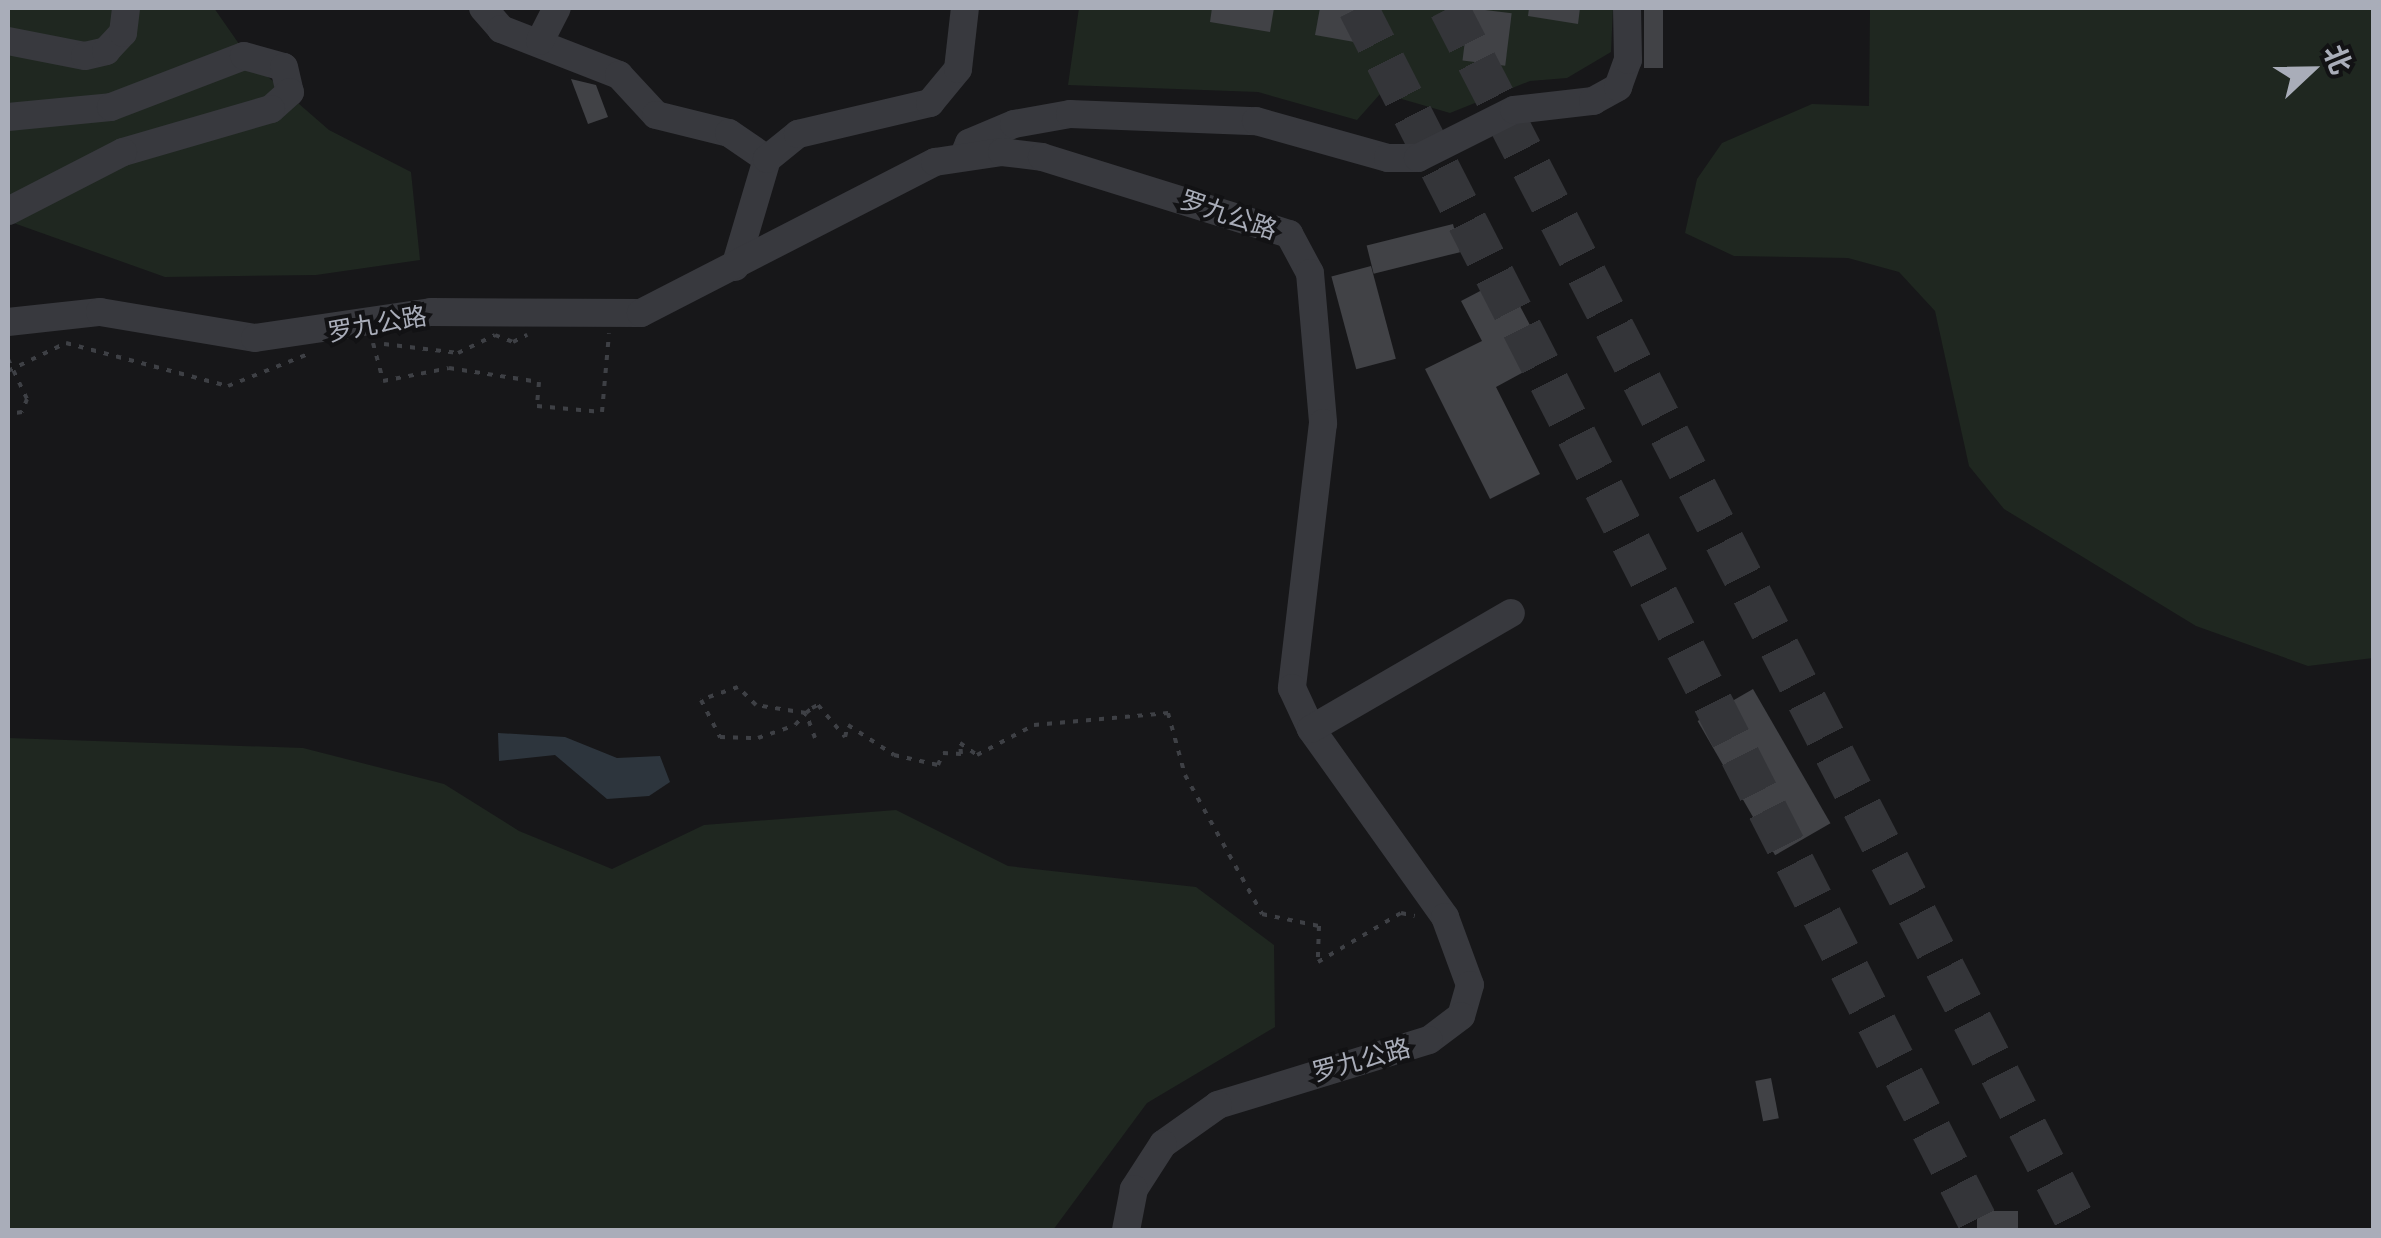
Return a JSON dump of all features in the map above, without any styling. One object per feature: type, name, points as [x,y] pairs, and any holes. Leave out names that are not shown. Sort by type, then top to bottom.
[{"type":"street","points":[[8,40],[84,56],[106,51],[123,33],[126,8]]},
{"type":"street","points":[[483,8],[502,29],[619,74],[656,114],[729,133],[765,172],[781,242]]},
{"type":"street","points":[[540,41],[557,8]]},
{"type":"street","points":[[735,267],[765,172],[798,134],[930,103],[958,69],[965,8]]},
{"type":"street","points":[[963,157],[968,143],[1014,124],[1070,114],[1256,120],[1388,158],[1418,158],[1514,110],[1593,101],[1618,88],[1628,60],[1628,8]]},
{"type":"street","points":[[8,117],[112,107],[244,56],[284,67],[290,92],[272,109],[123,152],[8,211]]},
{"type":"street","name":"罗九公路","points":[[8,322],[100,312],[255,338],[432,312],[638,314],[935,162],[963,157],[1042,156],[1258,220],[1302,249],[1320,334],[1323,422],[1292,688],[1312,729],[1445,917],[1468,969],[1461,1016],[1430,1040],[1218,1105],[1163,1144],[1134,1189],[1126,1230]]},
{"type":"street","points":[[1312,729],[1512,613]]},
{"type":"path","points":[[373,343],[383,381],[449,368],[539,382],[538,406],[602,412],[610,326],[636,329],[638,314]]},
{"type":"path","points":[[363,343],[458,353],[494,335]]},
{"type":"path","points":[[8,372],[66,343],[228,386],[318,351]]},
{"type":"path","points":[[8,359],[27,404],[8,414]]},
{"type":"path","points":[[806,713],[756,706],[738,688],[701,700],[720,738],[739,732],[745,741],[795,725],[818,704],[844,736],[848,726],[894,755],[938,765],[943,753],[960,754],[960,743],[977,755],[1034,725],[1168,714],[1186,775],[1262,914],[1318,926],[1318,962],[1402,914],[1445,917]]},
{"type":"path","points":[[806,713],[815,738]]},
{"type":"shaded area","points":[[8,8],[214,8],[253,64],[329,130],[411,172],[420,260],[316,275],[165,277],[8,221]]},
{"type":"shaded area","points":[[1079,8],[1613,8],[1611,52],[1567,78],[1530,81],[1450,113],[1381,93],[1357,120],[1258,92],[1068,85]]},
{"type":"shaded area","points":[[1870,8],[2373,8],[2373,658],[2308,666],[2196,626],[2004,509],[1969,466],[1935,311],[1899,272],[1848,258],[1734,256],[1685,233],[1697,179],[1722,143],[1812,104],[1869,106]]},
{"type":"shaded area","points":[[498,733],[565,737],[617,758],[660,756],[670,782],[649,796],[607,799],[555,755],[499,761]]},
{"type":"shaded area","points":[[8,738],[303,748],[444,784],[519,831],[612,869],[704,825],[896,810],[1008,866],[1196,887],[1274,945],[1275,1027],[1147,1103],[1053,1230],[8,1230]]},
{"type":"building","points":[[1212,8],[1274,8],[1270,32],[1210,22]]},
{"type":"building","points":[[1320,8],[1366,8],[1360,43],[1315,35]]},
{"type":"building","points":[[1469,8],[1512,13],[1505,66],[1463,61]]},
{"type":"building","points":[[1529,8],[1580,8],[1578,24],[1528,16]]},
{"type":"building","points":[[1644,8],[1663,8],[1663,68],[1644,68]]},
{"type":"building","points":[[571,79],[596,85],[608,117],[588,124]]},
{"type":"building","points":[[1453,224],[1460,252],[1374,274],[1367,246]]},
{"type":"building","points":[[1371,266],[1396,359],[1356,369],[1331,277]]},
{"type":"building","points":[[1505,278],[1548,359],[1496,387],[1540,474],[1490,499],[1425,369],[1482,341],[1461,301]]},
{"type":"building","points":[[1753,689],[1830,823],[1775,855],[1698,721]]},
{"type":"building","points":[[1771,1078],[1779,1118],[1763,1121],[1755,1081]]},
{"type":"building","points":[[1977,1211],[2018,1211],[2018,1230],[1977,1230]]},
{"type":"tunnel","points":[[1358,8],[1982,1230]]},
{"type":"tunnel","points":[[1449,8],[2080,1230]]}]
